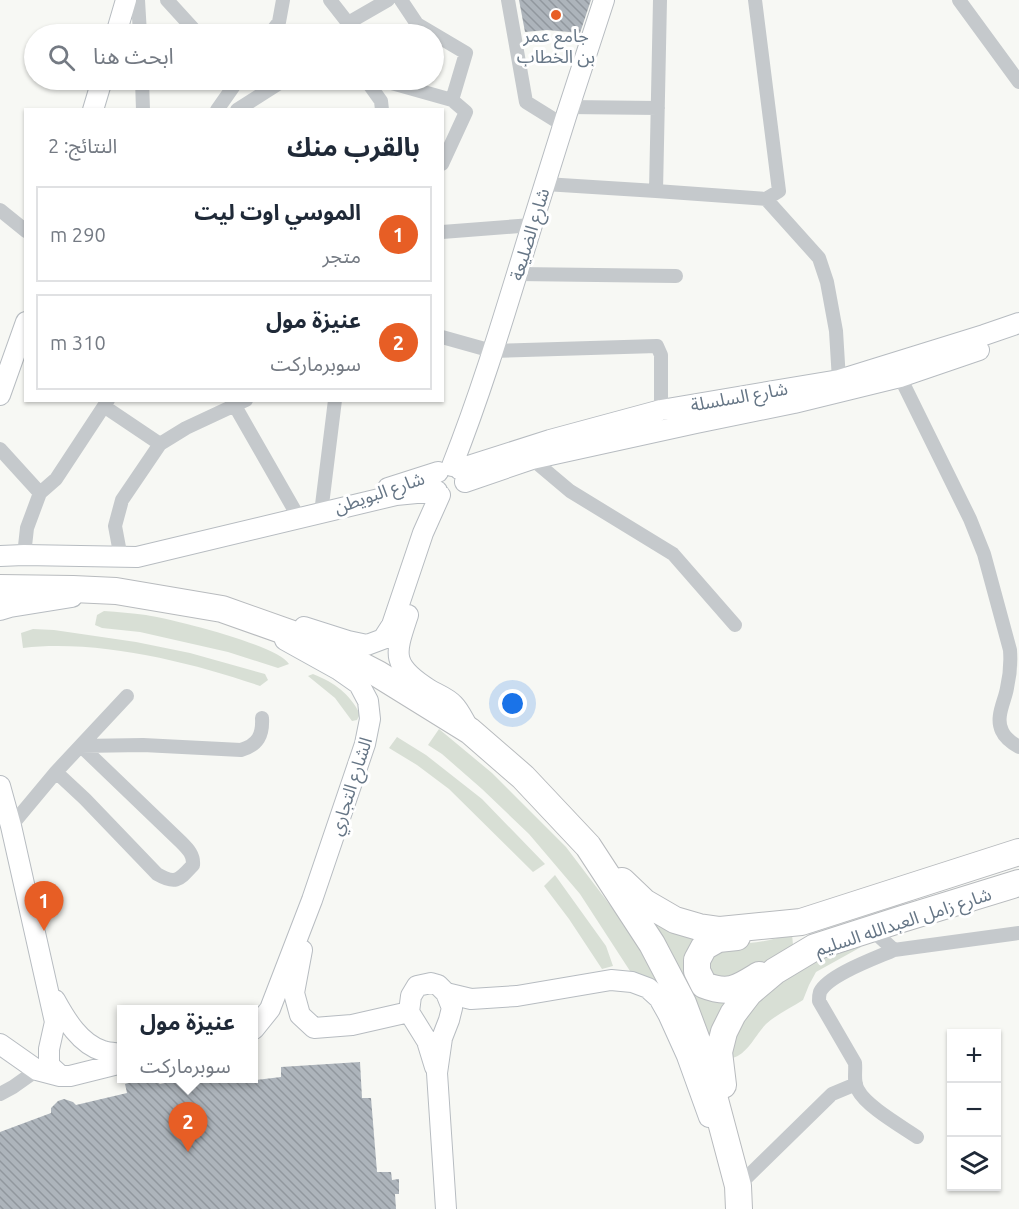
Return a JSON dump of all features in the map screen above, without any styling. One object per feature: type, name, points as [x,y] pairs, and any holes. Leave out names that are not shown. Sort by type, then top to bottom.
[{"type":"highway","points":[[0,594],[73,589],[116,591],[222,609],[318,643],[378,674],[470,731],[523,777],[588,846],[652,944],[683,1003],[705,1062],[738,1198]]},
{"type":"highway","name":"شارع زامل العبدالله السليم","points":[[588,846],[644,902],[675,920],[720,930],[801,922],[1019,852]]},
{"type":"highway","name":"شارع زامل العبدالله السليم","points":[[738,1198],[719,1052],[724,1032],[733,1014],[749,993],[776,971],[815,947],[1019,883]]},
{"type":"highway","points":[[801,922],[762,935],[718,939],[704,947],[697,960],[697,971],[704,985],[717,990],[731,990],[788,958],[815,947]]},
{"type":"street","points":[[119,24],[126,0]]},
{"type":"street","points":[[138,0],[139,24]]},
{"type":"street","points":[[167,0],[189,24]]},
{"type":"street","points":[[277,24],[283,0]]},
{"type":"street","points":[[330,0],[342,24]]},
{"type":"street","points":[[352,24],[388,0]]},
{"type":"street","points":[[401,0],[412,24]]},
{"type":"street","points":[[508,0],[526,102],[566,116],[658,108]]},
{"type":"street","name":"شارع الضليعة","points":[[470,731],[453,704],[406,672],[398,659],[398,645],[448,482],[469,423],[604,0]]},
{"type":"street","points":[[656,191],[660,0]]},
{"type":"street","points":[[545,184],[766,199],[779,192],[755,0]]},
{"type":"street","points":[[959,0],[1019,82]]},
{"type":"street","points":[[444,43],[466,53],[452,100]]},
{"type":"street","points":[[94,108],[99,90]]},
{"type":"street","points":[[142,90],[143,108]]},
{"type":"street","points":[[218,108],[231,90]]},
{"type":"street","points":[[240,108],[268,90]]},
{"type":"street","points":[[371,90],[380,107]]},
{"type":"street","points":[[380,107],[385,90]]},
{"type":"street","points":[[418,90],[452,100],[466,112],[444,160]]},
{"type":"street","points":[[766,199],[819,258],[827,282],[836,331],[839,380]]},
{"type":"street","points":[[0,210],[24,229]]},
{"type":"street","points":[[444,232],[532,225]]},
{"type":"street","points":[[517,273],[676,276]]},
{"type":"street","name":"شارع السلسلة","points":[[448,482],[550,440],[661,410],[839,380],[1019,323]]},
{"type":"street","points":[[0,395],[19,358],[24,332]]},
{"type":"street","name":"شارع السلسلة","points":[[448,482],[532,459],[794,403],[900,377],[1019,336]]},
{"type":"street","points":[[444,338],[492,351],[657,346],[661,355],[661,410]]},
{"type":"street","points":[[900,377],[970,519],[984,554],[1010,650],[1008,688],[999,717],[1001,730],[1008,740],[1019,747]]},
{"type":"street","points":[[321,513],[335,402]]},
{"type":"street","points":[[121,558],[115,526],[122,500],[160,444],[186,428],[241,403],[299,518]]},
{"type":"street","points":[[24,555],[27,528],[40,493],[56,479],[106,404],[160,444]]},
{"type":"street","points":[[0,449],[40,493]]},
{"type":"street","points":[[532,459],[570,491],[673,554],[735,625]]},
{"type":"street","points":[[0,556],[137,557],[448,482]]},
{"type":"street","points":[[222,609],[313,629],[367,645],[383,639],[392,625],[423,533],[448,482]]},
{"type":"street","name":"شارع البويطن","points":[[321,513],[363,496],[448,482]]},
{"type":"street","points":[[396,495],[419,511],[423,533]]},
{"type":"street","name":"الشارع التجاري","points":[[222,609],[339,670],[359,684],[368,701],[370,719],[365,744],[312,900]]},
{"type":"street","points":[[11,826],[56,772],[127,696]]},
{"type":"street","points":[[81,746],[143,745],[241,750],[249,748],[261,737],[262,718]]},
{"type":"street","points":[[56,772],[157,874],[167,880],[175,881],[182,877],[193,865],[194,859],[190,852],[81,746]]},
{"type":"street","points":[[0,786],[55,1022],[49,1049],[49,1065],[61,1076]]},
{"type":"street","points":[[312,900],[294,993],[300,1015],[314,1028],[352,1025],[409,1012]]},
{"type":"street","points":[[258,1024],[270,1009],[312,900]]},
{"type":"street","points":[[870,929],[894,951]]},
{"type":"street","points":[[917,1137],[866,1102],[857,1090],[855,1063],[819,1001],[821,990],[832,979],[856,966],[894,951],[1019,933]]},
{"type":"street","points":[[446,993],[471,999],[517,996],[611,980],[632,982],[648,988],[658,998],[668,1014],[687,1056],[738,1198],[832,1094],[856,1084]]},
{"type":"street","points":[[436,1072],[442,1038],[452,1008],[446,993],[438,985],[431,983],[417,986],[411,996],[409,1012],[427,1041],[436,1072],[446,1209]]},
{"type":"street","points":[[47,985],[68,1023],[86,1042],[102,1051],[117,1053]]},
{"type":"street","points":[[0,1044],[37,1070],[61,1076],[70,1076],[117,1064]]},
{"type":"street","points":[[0,1094],[37,1070]]},
{"type":"shaded area","points":[[104,611],[159,617],[199,627],[266,649],[289,664],[278,668],[228,652],[140,632],[102,628],[95,625],[97,615]]},
{"type":"shaded area","points":[[33,629],[136,642],[190,653],[265,674],[268,680],[260,686],[174,661],[112,650],[51,646],[23,648],[21,633]]},
{"type":"shaded area","points":[[313,674],[335,685],[346,694],[360,714],[357,720],[352,721],[335,698],[308,676]]},
{"type":"shaded area","points":[[439,729],[492,773],[566,847],[632,934],[656,981],[630,971],[580,894],[529,834],[482,789],[442,754],[428,745]]},
{"type":"shaded area","points":[[397,737],[426,755],[482,799],[545,864],[533,872],[449,789],[389,748]]},
{"type":"shaded area","points":[[555,875],[606,946],[613,966],[602,969],[544,886]]},
{"type":"shaded area","points":[[644,912],[708,938],[689,959],[739,992],[713,1045],[700,1016]]},
{"type":"shaded area","points":[[792,934],[793,945],[731,983],[709,975],[711,948],[760,942]]},
{"type":"shaded area","points":[[855,944],[861,947],[816,972],[803,1000],[770,1020],[743,1053],[732,1058],[733,1035],[745,1012],[793,972]]},
{"type":"building","name":"جامع عمر بن الخطاب","points":[[519,0],[591,0],[580,33],[547,30],[525,32]]},
{"type":"building","points":[[360,1062],[362,1098],[371,1098],[377,1172],[391,1172],[392,1180],[399,1179],[399,1194],[395,1194],[396,1209],[0,1209],[0,1132],[51,1113],[51,1108],[58,1101],[64,1099],[76,1105],[127,1093],[125,1084],[128,1083],[258,1083],[258,1080],[281,1077],[281,1067]]},
{"type":"place","name":"جامع عمر بن الخطاب","points":[[556,15]]},
{"type":"place","name":"الموسي اوت ليت","points":[[44,931]]},
{"type":"place","name":"عنيزة مول","points":[[188,1152]]}]
